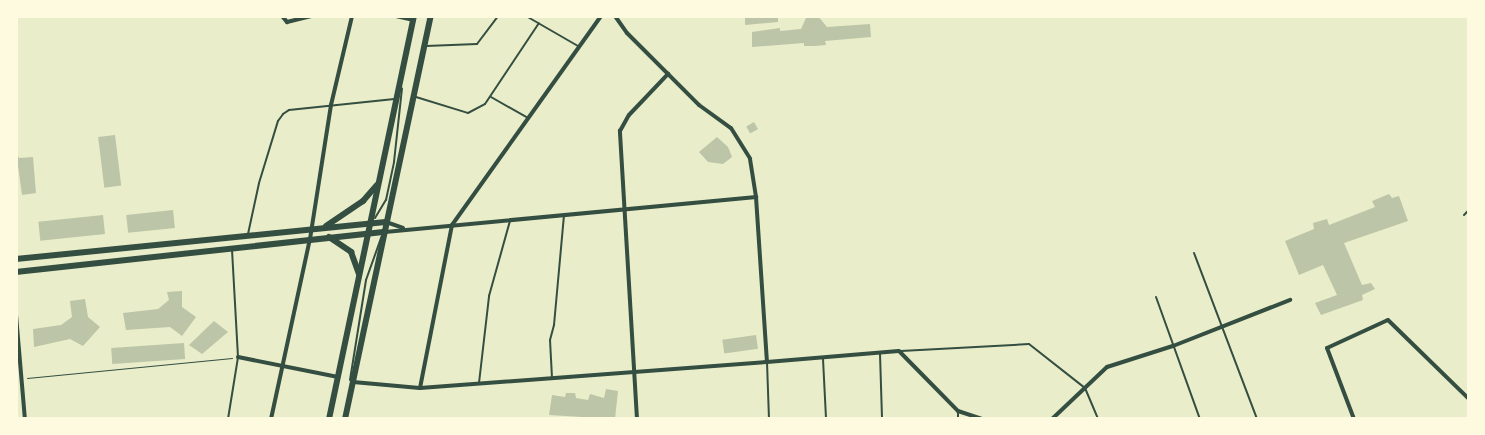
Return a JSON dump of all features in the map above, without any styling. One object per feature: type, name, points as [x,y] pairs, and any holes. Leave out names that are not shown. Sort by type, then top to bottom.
[{"type":"main road","points":[[345,419],[385,222],[432,16]]},
{"type":"main road","points":[[330,419],[414,18]]},
{"type":"main road","points":[[326,226],[364,201],[378,184]]},
{"type":"main road","points":[[16,259],[326,226],[385,222]]},
{"type":"main road","points":[[16,272],[384,232]]},
{"type":"main road","points":[[328,237],[351,252],[356,259],[360,280]]},
{"type":"street","points":[[282,16],[287,22],[311,16]]},
{"type":"street","points":[[271,419],[310,239],[332,105],[352,16]]},
{"type":"street","points":[[396,16],[414,18]]},
{"type":"street","points":[[420,388],[452,225],[601,16]]},
{"type":"street","points":[[615,16],[627,33],[703,109],[732,128],[750,159],[756,197],[767,362]]},
{"type":"street","points":[[637,419],[636,374],[620,131],[629,115],[668,74]]},
{"type":"street","points":[[384,232],[405,228],[756,197]]},
{"type":"street","points":[[385,222],[405,228]]},
{"type":"street","points":[[1052,419],[1107,367],[1173,346],[1290,300]]},
{"type":"street","points":[[16,315],[25,419]]},
{"type":"street","points":[[1354,419],[1327,348],[1388,320],[1469,399]]},
{"type":"street","points":[[352,382],[420,388],[636,374],[899,351],[958,411],[983,419]]},
{"type":"street","points":[[238,357],[339,377]]},
{"type":"lane","points":[[426,46],[477,44],[498,16]]},
{"type":"lane","points":[[526,16],[578,46]]},
{"type":"lane","points":[[414,97],[468,113],[491,97],[538,23]]},
{"type":"lane","points":[[371,222],[386,200],[394,162],[400,131],[403,68]]},
{"type":"lane","points":[[491,97],[528,118]]},
{"type":"lane","points":[[247,235],[278,120],[289,110],[396,99]]},
{"type":"lane","points":[[1464,215],[1469,210]]},
{"type":"lane","points":[[552,379],[550,340],[559,287],[564,214]]},
{"type":"lane","points":[[479,384],[490,296],[510,219]]},
{"type":"lane","points":[[350,392],[350,367],[366,280],[384,232]]},
{"type":"lane","points":[[228,419],[238,357],[232,248]]},
{"type":"lane","points":[[1194,253],[1257,419]]},
{"type":"lane","points":[[1156,297],[1200,419]]},
{"type":"lane","points":[[899,351],[1029,344],[1085,388],[1098,419]]},
{"type":"lane","points":[[880,354],[882,419]]},
{"type":"lane","points":[[823,359],[826,419]]},
{"type":"lane","points":[[767,362],[769,419]]},
{"type":"lane","points":[[958,411],[958,419]]},
{"type":"path","points":[[22,378],[238,357]]},
{"type":"building","points":[[745,16],[778,16],[778,22],[745,25]]},
{"type":"building","points":[[818,16],[827,27],[870,24],[871,37],[825,41],[826,45],[815,46],[804,46],[804,43],[752,47],[752,32],[780,28],[780,31],[801,29],[806,18]]},
{"type":"building","points":[[754,122],[758,129],[750,133],[746,126]]},
{"type":"building","points":[[115,135],[121,186],[104,188],[98,137]]},
{"type":"building","points":[[717,137],[728,147],[732,157],[723,164],[708,162],[699,152]]},
{"type":"building","points":[[16,151],[19,158],[33,157],[36,193],[22,195]]},
{"type":"building","points":[[1389,194],[1392,198],[1399,196],[1408,221],[1344,243],[1362,285],[1371,283],[1375,289],[1362,295],[1363,300],[1321,315],[1315,303],[1337,295],[1323,265],[1299,275],[1285,241],[1314,229],[1313,223],[1327,219],[1329,225],[1375,207],[1372,201]]},
{"type":"building","points":[[173,210],[175,228],[128,233],[126,215]]},
{"type":"building","points":[[103,215],[105,234],[40,241],[38,222]]},
{"type":"building","points":[[182,291],[182,307],[196,317],[182,336],[170,327],[126,330],[123,313],[158,309],[169,300],[167,292]]},
{"type":"building","points":[[85,299],[88,317],[100,327],[83,346],[70,339],[34,347],[33,329],[61,325],[72,317],[70,301]]},
{"type":"building","points":[[214,321],[228,332],[202,354],[189,345]]},
{"type":"building","points":[[756,335],[758,349],[724,354],[722,340]]},
{"type":"building","points":[[184,343],[185,359],[112,364],[111,348]]},
{"type":"building","points":[[606,389],[618,391],[615,419],[549,415],[552,395],[565,397],[566,393],[575,393],[576,398],[588,400],[590,394],[604,398]]}]
